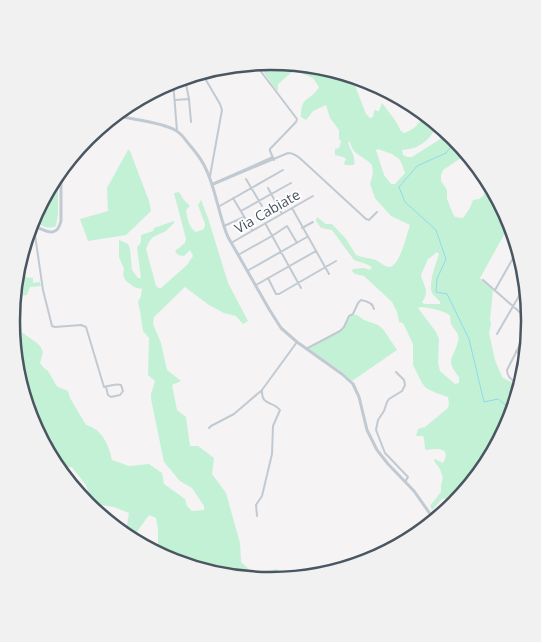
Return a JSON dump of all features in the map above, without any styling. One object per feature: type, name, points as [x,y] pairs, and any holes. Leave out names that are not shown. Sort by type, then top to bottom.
[{"type":"street","points":[[260,71],[297,120],[270,149],[274,158]]},
{"type":"street","points":[[205,79],[221,105],[222,111],[210,178]]},
{"type":"street","points":[[187,85],[191,122]]},
{"type":"street","points":[[174,90],[177,131]]},
{"type":"street","points":[[175,100],[189,99]]},
{"type":"street","points":[[125,117],[164,126],[177,131],[194,150],[210,178],[231,243],[278,325],[297,342],[353,384],[359,397],[365,425],[372,442],[384,460],[421,499],[430,514]]},
{"type":"street","points":[[212,184],[274,158],[288,153],[294,154],[365,218],[369,220],[377,212]]},
{"type":"street","points":[[218,207],[283,170]]},
{"type":"street","points":[[246,179],[262,206]]},
{"type":"street","points":[[38,228],[48,232],[59,228],[62,221],[61,183]]},
{"type":"street","points":[[241,211],[292,183]]},
{"type":"street","points":[[268,188],[282,214]]},
{"type":"street","name":"Via Cabiate","points":[[231,243],[313,196]]},
{"type":"street","points":[[233,198],[252,230]]},
{"type":"street","points":[[292,208],[329,274]]},
{"type":"street","points":[[224,226],[244,217]]},
{"type":"street","points":[[302,228],[313,222]]},
{"type":"street","points":[[265,223],[301,288]]},
{"type":"street","points":[[238,255],[288,226],[297,243]]},
{"type":"street","points":[[35,235],[43,290],[52,326],[81,325],[86,327],[108,395],[111,398],[120,395],[123,391],[119,384],[106,387]]},
{"type":"street","points":[[247,271],[307,237]]},
{"type":"street","points":[[256,285],[316,251]]},
{"type":"street","points":[[495,290],[513,259]]},
{"type":"street","points":[[268,278],[277,294],[336,261]]},
{"type":"street","points":[[483,280],[520,313]]},
{"type":"street","points":[[497,334],[519,295]]},
{"type":"street","points":[[306,349],[340,331],[349,316],[354,314],[361,300],[370,303],[374,309]]},
{"type":"street","points":[[209,428],[234,414],[262,390],[297,342]]},
{"type":"street","points":[[513,380],[507,375],[506,370],[520,344]]},
{"type":"street","points":[[396,372],[404,380],[404,388],[388,400],[378,420],[376,430],[385,453],[408,477],[405,482]]},
{"type":"street","points":[[258,516],[256,506],[262,497],[272,450],[273,426],[280,410],[264,400],[262,390]]},
{"type":"green space","points":[[263,70],[292,72],[278,84],[277,91]]},
{"type":"green space","points":[[303,73],[319,75],[355,86],[366,114],[370,118],[373,117],[375,110],[379,111],[382,103],[404,133],[410,131],[421,121],[423,122],[434,131],[431,136],[414,148],[402,150],[403,155],[412,157],[442,138],[461,158],[443,170],[441,175],[441,181],[447,190],[447,199],[455,217],[463,218],[473,200],[479,199],[485,192],[505,233],[480,278],[493,290],[489,333],[499,370],[503,378],[513,383],[508,402],[495,432],[479,460],[448,498],[442,499],[432,510],[430,506],[441,492],[443,478],[440,469],[434,461],[435,459],[443,463],[446,454],[439,449],[426,450],[423,436],[416,436],[418,429],[425,427],[448,408],[448,397],[426,388],[422,383],[413,365],[413,344],[403,323],[399,322],[392,302],[364,276],[355,274],[352,271],[353,269],[364,268],[370,270],[372,267],[354,260],[332,230],[321,228],[316,221],[317,217],[326,224],[332,224],[346,239],[356,255],[376,260],[390,267],[394,265],[400,255],[410,225],[391,216],[375,198],[370,184],[373,174],[372,165],[353,150],[350,142],[348,142],[354,156],[354,165],[345,165],[346,159],[335,155],[335,149],[339,148],[341,141],[339,139],[339,130],[330,118],[326,105],[313,111],[306,120],[301,117],[304,102],[319,87],[313,78]],"holes":[[[376,150],[392,154],[399,159],[405,173],[395,184],[391,184],[384,175]],[[437,252],[439,254],[431,289],[440,304],[424,304],[422,302],[426,295],[426,289],[421,275],[428,259]],[[418,308],[445,312],[450,316],[451,324],[458,336],[451,362],[454,371],[459,377],[459,383],[455,384],[440,371],[438,363],[439,339]]]},
{"type":"green space","points":[[128,150],[149,201],[151,211],[126,235],[88,241],[80,219],[108,211],[107,188]]},
{"type":"green space","points":[[58,189],[56,226],[47,227],[39,224]]},
{"type":"green space","points":[[179,192],[190,206],[186,210],[187,216],[190,225],[196,232],[204,229],[205,224],[198,205],[201,200],[228,283],[248,321],[243,324],[236,316],[224,313],[209,305],[185,287],[154,317],[153,324],[161,343],[167,370],[181,381],[172,385],[177,410],[186,417],[190,446],[198,446],[214,458],[212,474],[226,493],[240,543],[241,562],[250,571],[206,563],[160,546],[158,545],[156,518],[149,515],[136,533],[127,526],[129,513],[114,507],[101,505],[89,494],[85,484],[72,467],[68,467],[62,460],[46,432],[33,402],[25,370],[21,332],[40,346],[43,352],[40,363],[48,371],[58,387],[68,391],[70,398],[86,425],[92,427],[104,438],[112,460],[129,466],[149,464],[162,473],[164,484],[185,499],[187,506],[192,511],[204,510],[204,506],[192,488],[180,481],[164,462],[151,399],[155,381],[148,375],[149,338],[143,331],[138,302],[142,289],[134,287],[125,280],[124,269],[119,257],[119,240],[128,244],[132,270],[138,278],[141,278],[137,247],[140,243],[141,235],[174,221],[166,231],[153,237],[146,249],[156,286],[161,288],[187,265],[193,256],[190,250],[184,256],[178,255],[175,251],[185,243],[186,239],[174,193]]},
{"type":"green space","points":[[24,276],[33,278],[33,283],[40,282],[41,286],[30,287],[27,295],[22,295]]},
{"type":"green space","points":[[351,315],[357,315],[364,320],[378,325],[383,329],[397,350],[352,381],[309,349],[343,329]]},
{"type":"green space","points":[[277,569],[279,571],[265,572]]},
{"type":"waterway","points":[[451,147],[446,153],[417,166],[399,187],[405,202],[436,230],[446,259],[437,279],[436,292],[447,294],[469,339],[484,402],[498,399],[507,406]]}]
